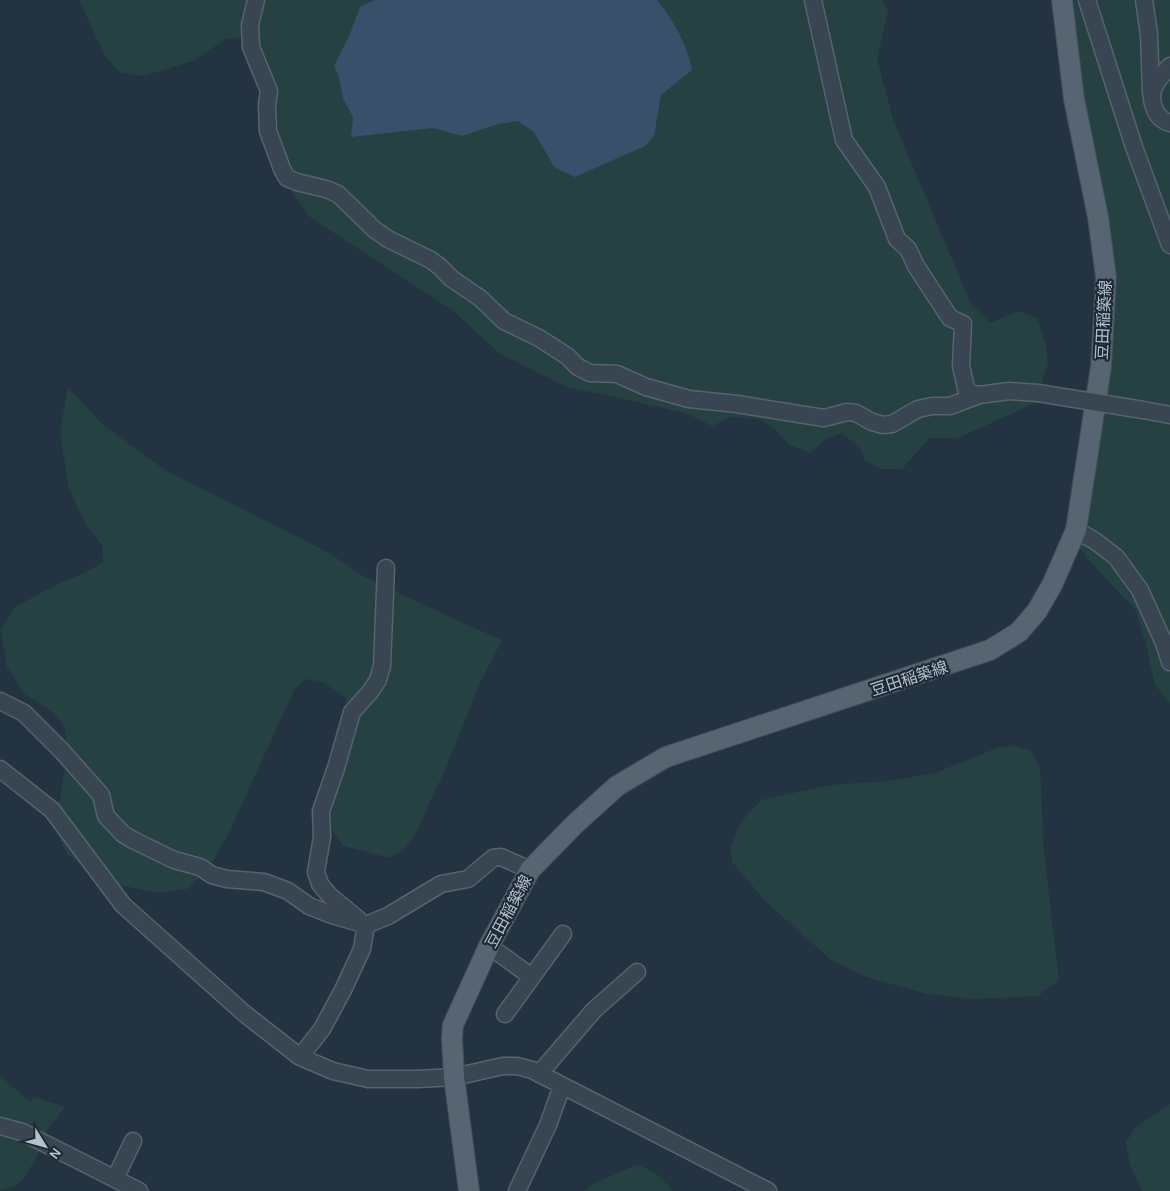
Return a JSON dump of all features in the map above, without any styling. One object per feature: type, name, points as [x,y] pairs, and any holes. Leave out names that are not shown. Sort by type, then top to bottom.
[{"type":"main road","name":"豆田稲築線","points":[[469,1191],[454,1077],[453,1025],[489,946],[530,870],[575,824],[617,786],[666,757],[990,650],[1019,632],[1037,611],[1052,585],[1076,530],[1101,367],[1106,277],[1098,217],[1074,99],[1062,0]]},
{"type":"street","points":[[256,0],[250,25],[251,47],[269,91],[267,105],[268,131],[287,178],[338,194],[375,230],[440,267],[452,279],[480,298],[504,321],[539,338],[590,373],[617,374],[646,387],[689,399],[737,404],[824,418],[847,412],[856,413],[872,422],[883,425],[892,424],[918,409],[932,406],[950,406],[979,395],[1009,391],[1038,393],[1170,414]]},
{"type":"street","points":[[813,0],[844,140],[877,187],[897,239],[908,249],[916,266],[950,318],[963,324],[961,366],[963,379],[967,392],[979,395]]},
{"type":"street","points":[[1087,0],[1134,147],[1170,242]]},
{"type":"street","points":[[1144,0],[1149,34],[1151,101],[1157,115],[1170,123]]},
{"type":"street","points":[[1151,93],[1154,86],[1170,66]]},
{"type":"street","points":[[1076,530],[1095,541],[1116,557],[1140,590],[1164,643],[1170,662]]},
{"type":"street","points":[[366,925],[330,896],[320,884],[316,872],[322,837],[321,811],[352,712],[378,680],[382,666],[386,568]]},
{"type":"street","points":[[0,701],[24,713],[61,750],[101,795],[106,816],[123,834],[174,860],[200,867],[212,875],[227,879],[264,882],[288,891],[309,906],[366,925],[388,916],[441,884],[468,879],[493,858],[501,857],[530,870]]},
{"type":"street","points":[[0,769],[52,810],[123,905],[245,1014],[300,1057],[333,1071],[368,1079],[454,1077],[503,1066],[517,1066],[539,1074],[768,1191]]},
{"type":"street","points":[[300,1057],[322,1029],[339,997],[362,949],[366,925]]},
{"type":"street","points":[[505,1014],[563,934]]},
{"type":"street","points":[[489,946],[532,977]]},
{"type":"street","points":[[539,1074],[594,1010],[636,972]]},
{"type":"street","points":[[517,1191],[548,1125],[562,1086]]},
{"type":"street","points":[[0,1126],[22,1132],[139,1191]]},
{"type":"street","points":[[115,1179],[133,1141]]},
{"type":"green space","points":[[79,0],[882,0],[888,11],[877,59],[893,119],[971,304],[990,323],[1018,311],[1037,318],[1046,346],[1048,363],[1035,403],[958,438],[930,438],[902,469],[881,469],[865,461],[861,449],[842,433],[828,438],[810,453],[788,444],[774,428],[759,419],[731,417],[712,426],[688,414],[569,388],[499,353],[452,310],[311,218],[292,193],[274,160],[263,95],[245,37],[226,39],[193,61],[143,76],[119,72],[104,54]]},
{"type":"green space","points":[[1067,0],[1170,0],[1170,703],[1155,685],[1146,644],[1135,609],[1102,575],[1080,549],[1076,541],[1111,277]]},
{"type":"green space","points":[[68,387],[103,425],[165,470],[329,553],[363,576],[502,640],[480,683],[444,772],[415,835],[403,850],[390,858],[343,846],[331,829],[323,803],[348,713],[346,698],[323,682],[306,679],[294,690],[228,835],[208,869],[187,889],[157,893],[102,881],[67,854],[55,828],[68,750],[64,726],[51,711],[25,694],[7,667],[1,629],[15,607],[103,562],[102,545],[83,520],[68,485],[60,431]]},
{"type":"green space","points":[[1015,746],[1030,750],[1040,767],[1044,852],[1059,980],[1038,996],[974,999],[927,994],[866,977],[831,960],[766,902],[732,862],[731,847],[738,828],[748,813],[762,800],[829,785],[889,781],[935,773],[1000,747]]},
{"type":"green space","points":[[0,1077],[31,1102],[33,1097],[65,1107],[47,1130],[41,1149],[23,1179],[15,1186],[0,1190]]},
{"type":"green space","points":[[1170,1104],[1170,1191],[1142,1191],[1130,1165],[1126,1142],[1136,1127]]},
{"type":"green space","points":[[637,1165],[649,1169],[664,1181],[672,1191],[584,1191],[599,1181]]},
{"type":"water","points":[[375,0],[657,0],[679,33],[687,51],[692,70],[661,95],[654,136],[645,146],[575,177],[554,167],[534,132],[518,121],[498,124],[462,136],[433,128],[351,137],[353,117],[343,98],[339,77],[334,66],[350,34],[360,7]]}]
